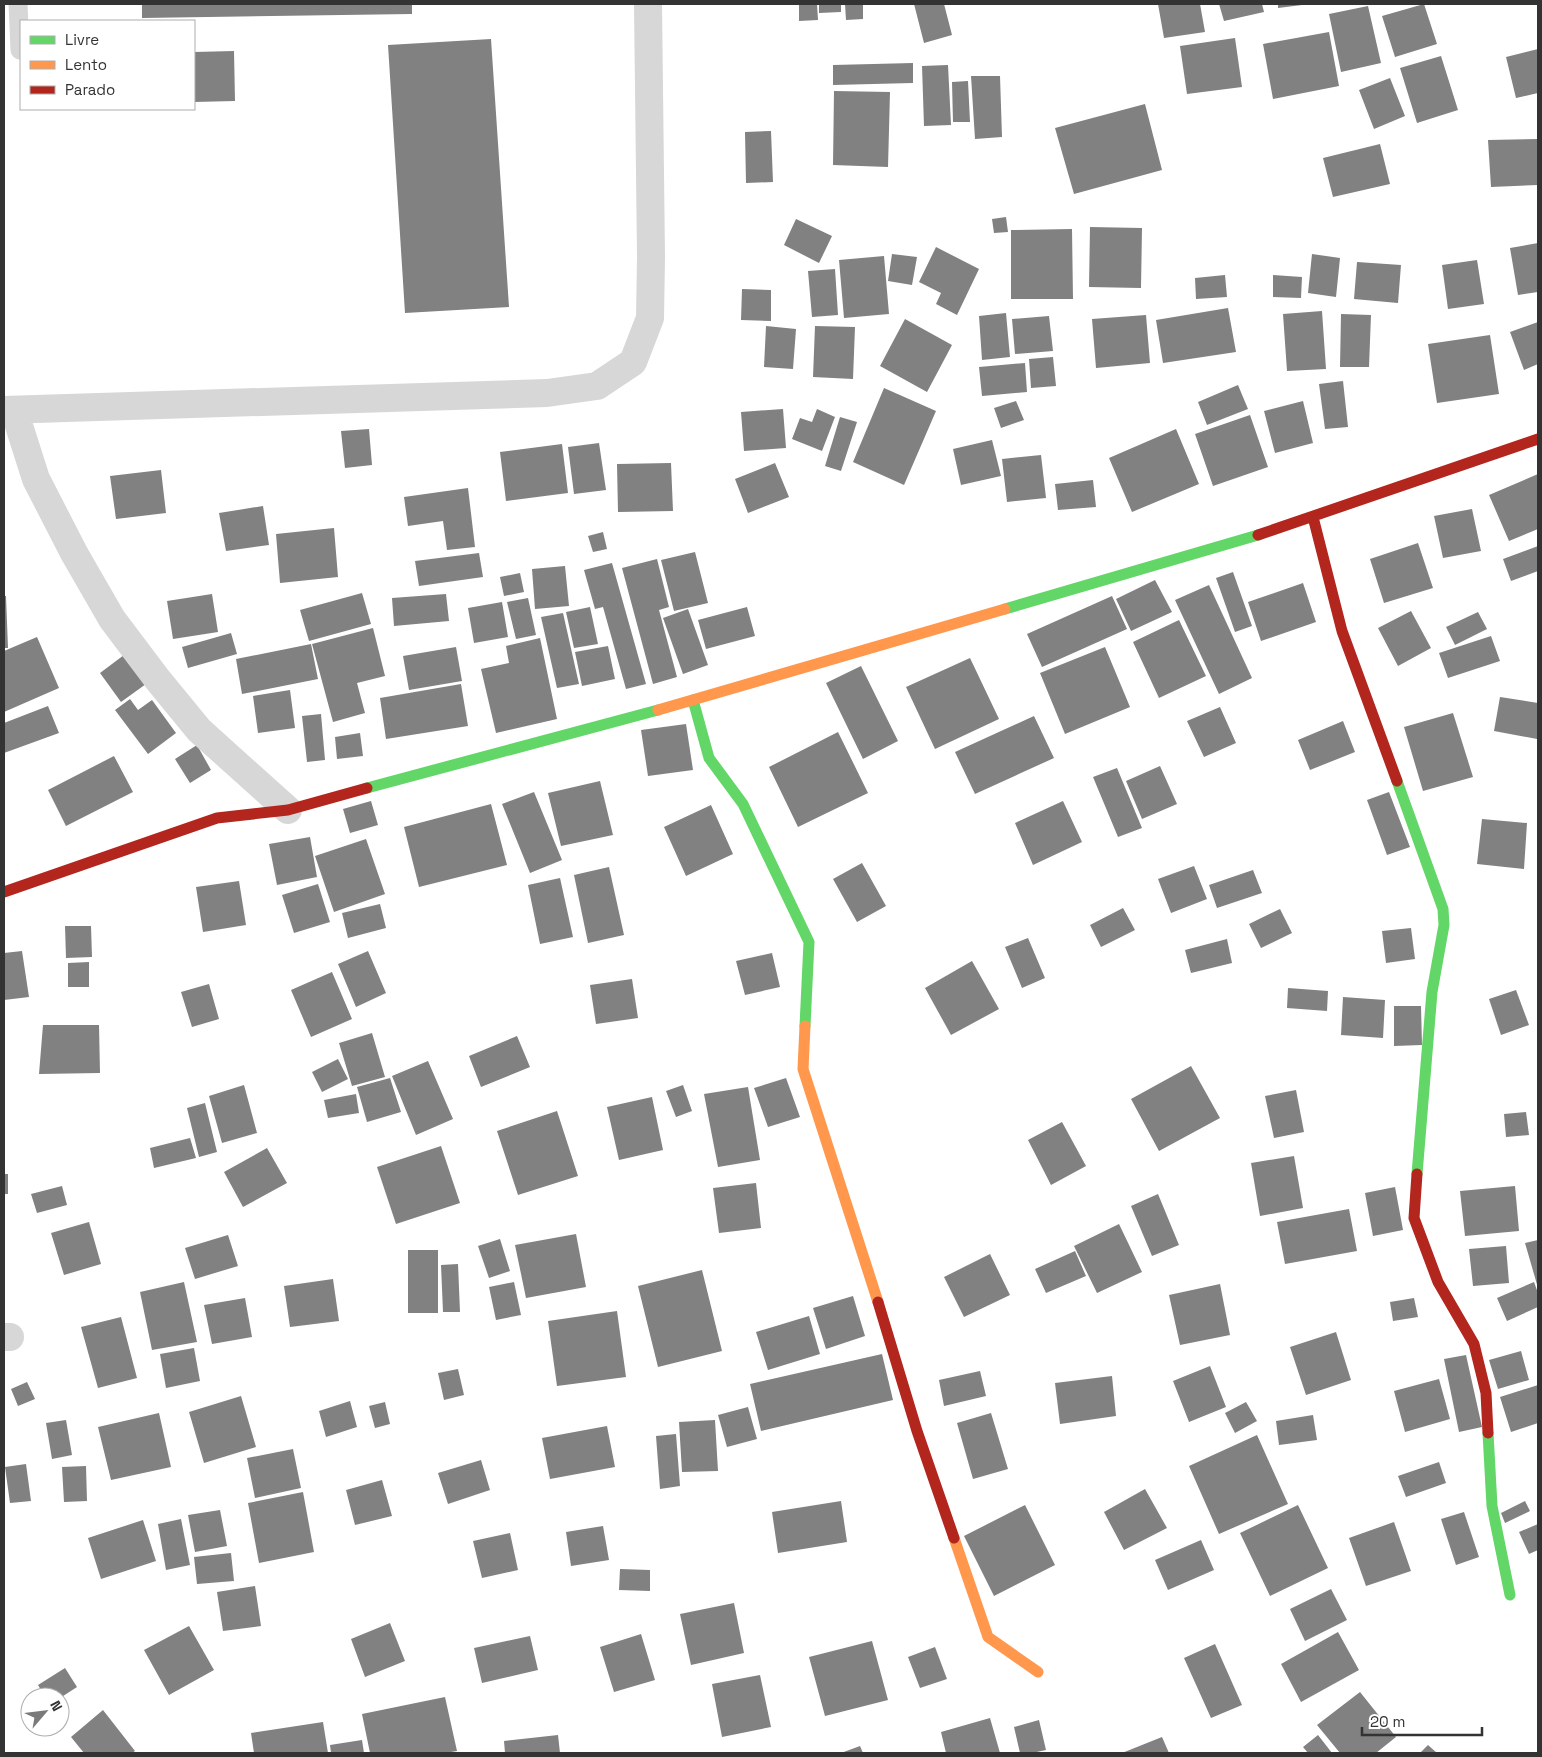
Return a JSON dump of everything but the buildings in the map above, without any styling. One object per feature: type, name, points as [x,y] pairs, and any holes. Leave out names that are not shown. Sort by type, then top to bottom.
[{"type":"street","points":[[288,810],[199,730],[112,619],[74,553],[36,479],[9,410],[547,393],[597,386],[633,362],[650,318],[648,4]]},
{"type":"street","points":[[4,892],[217,818],[288,810],[693,700],[1274,530],[1538,439]]},
{"type":"street","points":[[1313,517],[1342,631],[1443,909],[1444,925],[1432,992],[1428,1030],[1414,1218],[1438,1282],[1474,1344],[1486,1393],[1492,1506],[1510,1596]]},
{"type":"street","points":[[693,700],[709,758],[743,804],[809,942],[803,1069],[875,1290],[917,1431],[988,1637],[1038,1672]]},
{"type":"lane","points":[[18,4],[20,50]]},
{"type":"traffic: fast","points":[[1005,609],[1258,535]]},
{"type":"traffic: fast","points":[[693,700],[709,758],[743,804],[809,942],[805,1026]]},
{"type":"traffic: fast","points":[[367,788],[658,710]]},
{"type":"traffic: fast","points":[[1397,781],[1443,909],[1444,925],[1432,992],[1417,1174]]},
{"type":"traffic: fast","points":[[1488,1433],[1492,1506],[1510,1595]]},
{"type":"traffic: slow","points":[[658,710],[1005,609]]},
{"type":"traffic: slow","points":[[805,1026],[803,1069],[878,1302]]},
{"type":"traffic: slow","points":[[954,1538],[988,1637],[1038,1672]]},
{"type":"traffic: jam","points":[[1258,535],[1538,439]]},
{"type":"traffic: jam","points":[[1313,517],[1342,631],[1397,781]]},
{"type":"traffic: jam","points":[[4,892],[217,818],[288,810],[367,788]]},
{"type":"traffic: jam","points":[[1417,1174],[1414,1218],[1438,1282],[1474,1344],[1486,1393],[1488,1433]]},
{"type":"traffic: jam","points":[[878,1302],[917,1431],[954,1538]]}]
